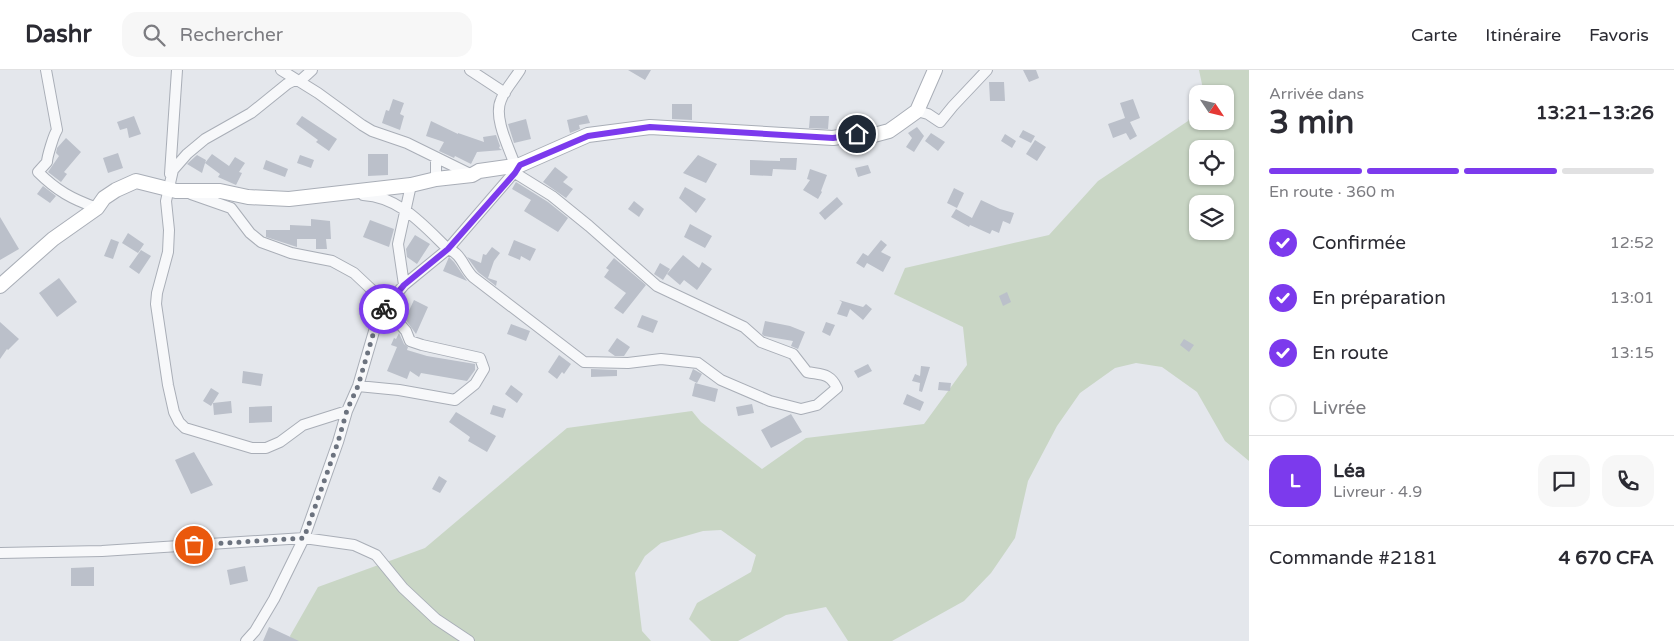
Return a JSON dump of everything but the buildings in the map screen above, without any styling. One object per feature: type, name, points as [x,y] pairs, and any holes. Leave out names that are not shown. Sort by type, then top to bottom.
[{"type":"main road","points":[[0,286],[50,242],[97,208],[104,198],[136,181],[172,190],[220,191],[276,198],[411,185],[436,179],[472,175],[479,171],[516,167],[588,136],[650,127],[833,138],[857,134],[874,135],[888,131],[917,111],[935,70]]},
{"type":"street","points":[[46,70],[57,130],[53,136],[52,148],[46,156],[47,162],[38,172],[71,198],[97,208]]},
{"type":"street","points":[[172,190],[177,70]]},
{"type":"street","points":[[281,70],[300,81],[367,128],[407,143],[472,175]]},
{"type":"street","points":[[312,70],[300,81],[286,84],[251,113],[205,139],[187,154],[173,170],[172,190],[166,201],[169,230],[168,252],[156,304],[174,412],[179,422],[186,428],[252,448],[266,448],[280,442],[302,425],[347,410]]},
{"type":"street","points":[[470,70],[505,93]]},
{"type":"street","points":[[340,193],[372,195],[406,208],[448,249],[455,251],[472,277],[584,362],[628,363],[661,359],[698,363],[721,380],[770,400],[801,409],[817,405],[836,388],[833,380],[825,375],[807,372],[793,354],[760,342],[744,327],[657,286],[589,226],[516,167],[501,128],[500,101],[520,70]]},
{"type":"street","points":[[917,111],[928,114],[940,122],[987,70]]},
{"type":"street","points":[[436,158],[436,179]]},
{"type":"street","points":[[246,641],[255,631],[274,599],[304,538],[338,442],[347,410],[358,386],[377,321],[387,304],[404,285],[448,249],[516,167]]},
{"type":"street","points":[[404,285],[398,244],[411,185]]},
{"type":"street","points":[[172,190],[187,191],[192,195],[231,208],[250,233],[262,242],[291,253],[332,261],[354,273],[387,304],[392,315],[406,331],[410,341],[422,346],[480,358],[484,369],[475,384],[455,400],[399,390],[358,386]]},
{"type":"street","points":[[0,553],[102,551],[304,538],[354,545],[376,555],[403,588],[429,613],[469,641]]},
{"type":"green space","points":[[1199,70],[1249,70],[1249,461],[1225,441],[1197,392],[1162,367],[1136,363],[1115,368],[1080,393],[1057,426],[1028,481],[1015,538],[991,573],[964,601],[892,641],[848,641],[826,607],[786,615],[738,641],[711,641],[689,619],[697,603],[751,572],[756,555],[721,530],[703,531],[661,543],[645,556],[635,573],[642,631],[651,641],[292,641],[290,636],[318,587],[425,548],[567,428],[692,411],[701,422],[762,469],[806,438],[924,424],[967,365],[963,327],[894,294],[905,268],[1049,235],[1098,181],[1189,119],[1189,130],[1234,130],[1234,85],[1202,85]]},
{"type":"way so far","points":[[194,545],[304,538],[338,442],[347,410],[358,386],[377,321],[384,309]]},
{"type":"route","points":[[384,309],[404,285],[448,249],[520,165],[588,136],[650,127],[833,138],[857,134]]}]
